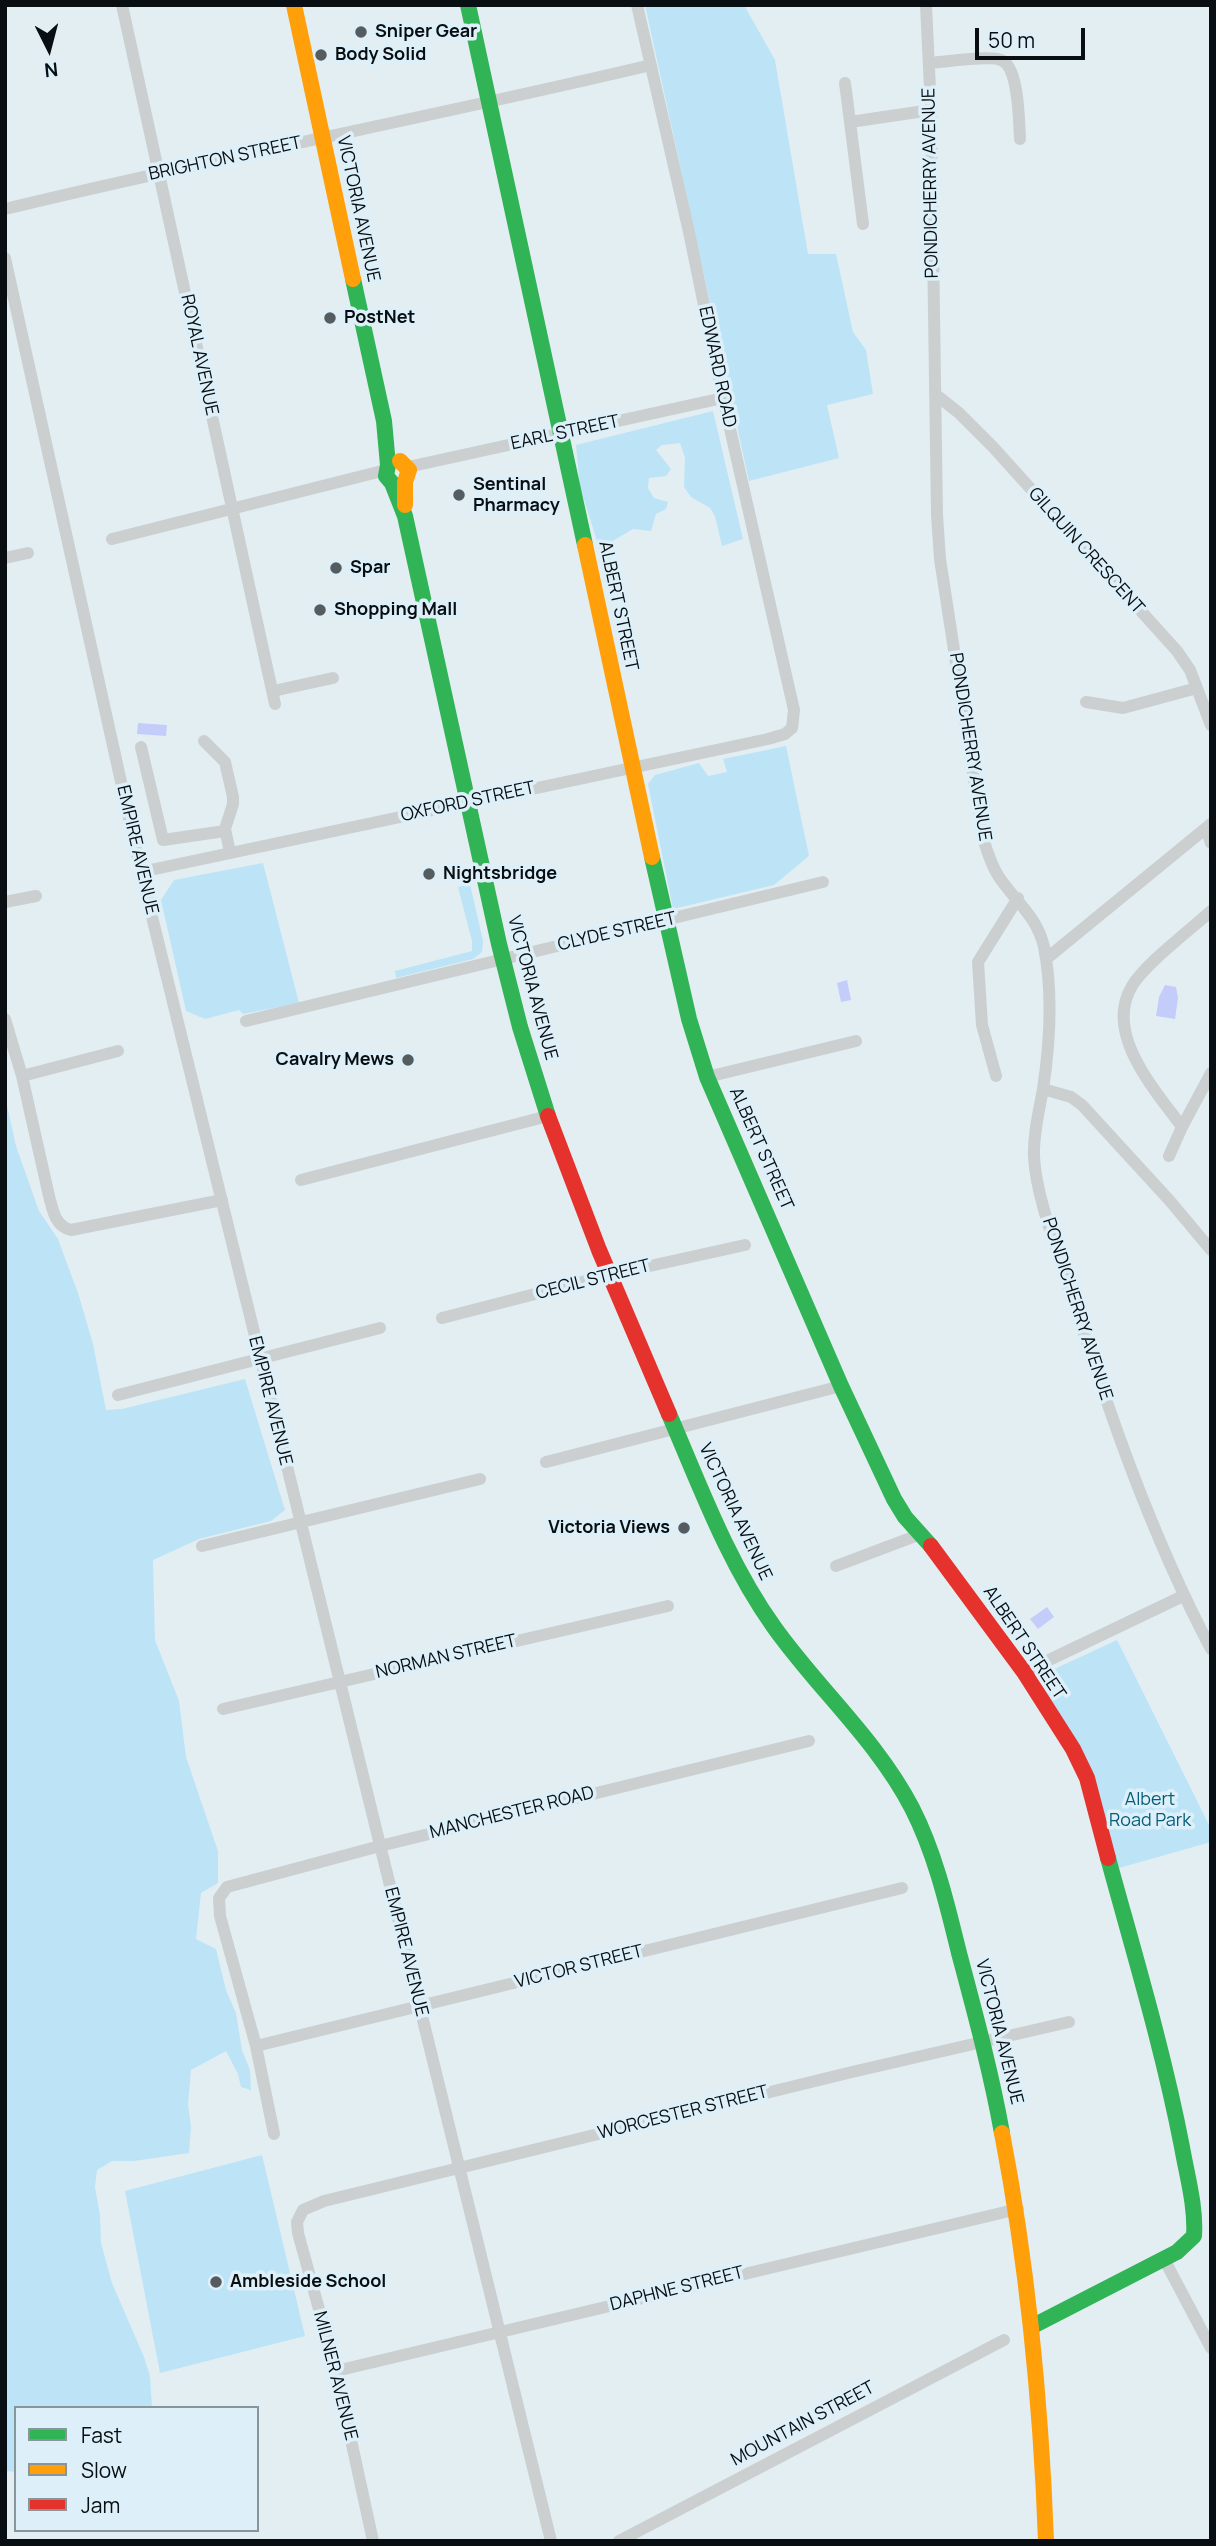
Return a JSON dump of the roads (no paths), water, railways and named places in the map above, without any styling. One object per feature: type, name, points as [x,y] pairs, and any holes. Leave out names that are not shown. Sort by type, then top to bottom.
[{"type":"street","name":"ROYAL AVENUE","points":[[122,5],[274,698],[333,678]]},
{"type":"street","name":"VICTORIA AVENUE","points":[[293,5],[502,958],[527,1052],[548,1116],[608,1275],[732,1559],[759,1606],[887,1766],[911,1805],[928,1845],[983,2041],[1018,2209],[1033,2326],[1044,2454],[1046,2541]]},
{"type":"street","name":"ALBERT STREET","points":[[468,5],[689,1019],[708,1076],[841,1386],[894,1500],[905,1517],[941,1557],[1024,1672],[1073,1749],[1087,1778],[1171,2091],[1194,2212],[1194,2236],[1183,2248],[1164,2259]]},
{"type":"street","name":"EDWARD ROAD","points":[[637,5],[794,710],[792,728]]},
{"type":"street","name":"PONDICHERRY AVENUE","points":[[926,5],[931,110],[935,478],[940,559],[983,838],[989,859],[998,876],[1032,916],[1040,932],[1045,959],[1049,1017],[1034,1158],[1043,1199],[1100,1385],[1183,1597],[1211,1649]]},
{"type":"street","points":[[929,63],[995,59],[1006,63],[1012,72],[1017,97],[1020,139]]},
{"type":"street","name":"BRIGHTON STREET","points":[[5,209],[650,65]]},
{"type":"street","points":[[845,83],[863,224]]},
{"type":"street","points":[[850,122],[931,110]]},
{"type":"street","name":"EMPIRE AVENUE","points":[[5,258],[141,872],[551,2541]]},
{"type":"street","name":"GILQUIN CRESCENT","points":[[935,394],[959,413],[993,447],[1177,651],[1190,670],[1211,725]]},
{"type":"street","name":"EARL STREET","points":[[111,539],[232,507],[723,398]]},
{"type":"street","points":[[5,558],[28,553]]},
{"type":"street","points":[[1086,702],[1123,708],[1197,688]]},
{"type":"street","name":"OXFORD STREET","points":[[141,872],[780,736],[792,728]]},
{"type":"street","points":[[204,741],[225,762],[233,797],[225,831],[230,852]]},
{"type":"street","points":[[141,747],[163,840],[225,831]]},
{"type":"street","points":[[1045,959],[1208,826],[1211,843]]},
{"type":"street","name":"CLYDE STREET","points":[[246,1021],[823,882]]},
{"type":"street","points":[[5,902],[36,896]]},
{"type":"street","points":[[996,1076],[982,1024],[978,962],[1018,898]]},
{"type":"street","points":[[1182,1126],[1134,1059],[1125,1028],[1125,1007],[1133,985],[1211,911]]},
{"type":"street","points":[[5,1019],[22,1076],[54,1216],[60,1226],[71,1230],[222,1200]]},
{"type":"street","points":[[708,1076],[856,1041]]},
{"type":"street","points":[[22,1076],[118,1051]]},
{"type":"street","points":[[1169,1156],[1211,1073]]},
{"type":"street","points":[[1043,1089],[1071,1097],[1082,1105],[1171,1201],[1211,1250]]},
{"type":"street","points":[[301,1180],[548,1116]]},
{"type":"street","name":"CECIL STREET","points":[[442,1318],[608,1275],[745,1245]]},
{"type":"street","points":[[118,1395],[380,1328]]},
{"type":"street","points":[[547,1462],[841,1386]]},
{"type":"street","points":[[202,1546],[480,1479]]},
{"type":"street","points":[[835,1566],[921,1534]]},
{"type":"street","points":[[1024,1672],[1183,1597]]},
{"type":"street","name":"NORMAN STREET","points":[[223,1709],[668,1606]]},
{"type":"street","name":"MANCHESTER ROAD","points":[[256,2046],[220,1916],[220,1896],[227,1887],[380,1846],[809,1741]]},
{"type":"street","name":"VICTOR STREET","points":[[256,2046],[902,1888]]},
{"type":"street","name":"WORCESTER STREET","points":[[300,2213],[305,2208],[324,2201],[1069,2022]]},
{"type":"street","points":[[256,2046],[274,2134]]},
{"type":"street","name":"DAPHNE STREET","points":[[336,2371],[499,2330],[1018,2209]]},
{"type":"street","name":"MILNER AVENUE","points":[[300,2213],[298,2233],[336,2371],[373,2541]]},
{"type":"street","points":[[1033,2326],[1164,2259],[1211,2348]]},
{"type":"street","name":"MOUNTAIN STREET","points":[[620,2541],[1004,2340]]},
{"type":"place","name":"Sniper Gear","points":[[361,32]]},
{"type":"place","name":"Body Solid","points":[[321,55]]},
{"type":"place","name":"PostNet","points":[[330,318]]},
{"type":"place","name":"Sentinal Pharmacy","points":[[459,495]]},
{"type":"place","name":"Spar","points":[[336,568]]},
{"type":"place","name":"Shopping Mall","points":[[320,610]]},
{"type":"place","name":"Nightsbridge","points":[[429,874]]},
{"type":"place","name":"Cavalry Mews","points":[[408,1060]]},
{"type":"place","name":"Victoria Views","points":[[684,1528]]},
{"type":"place","name":"Ambleside School","points":[[216,2282]]},
{"type":"park label","name":"Albert Road Park","points":[[1150,1810]]}]
